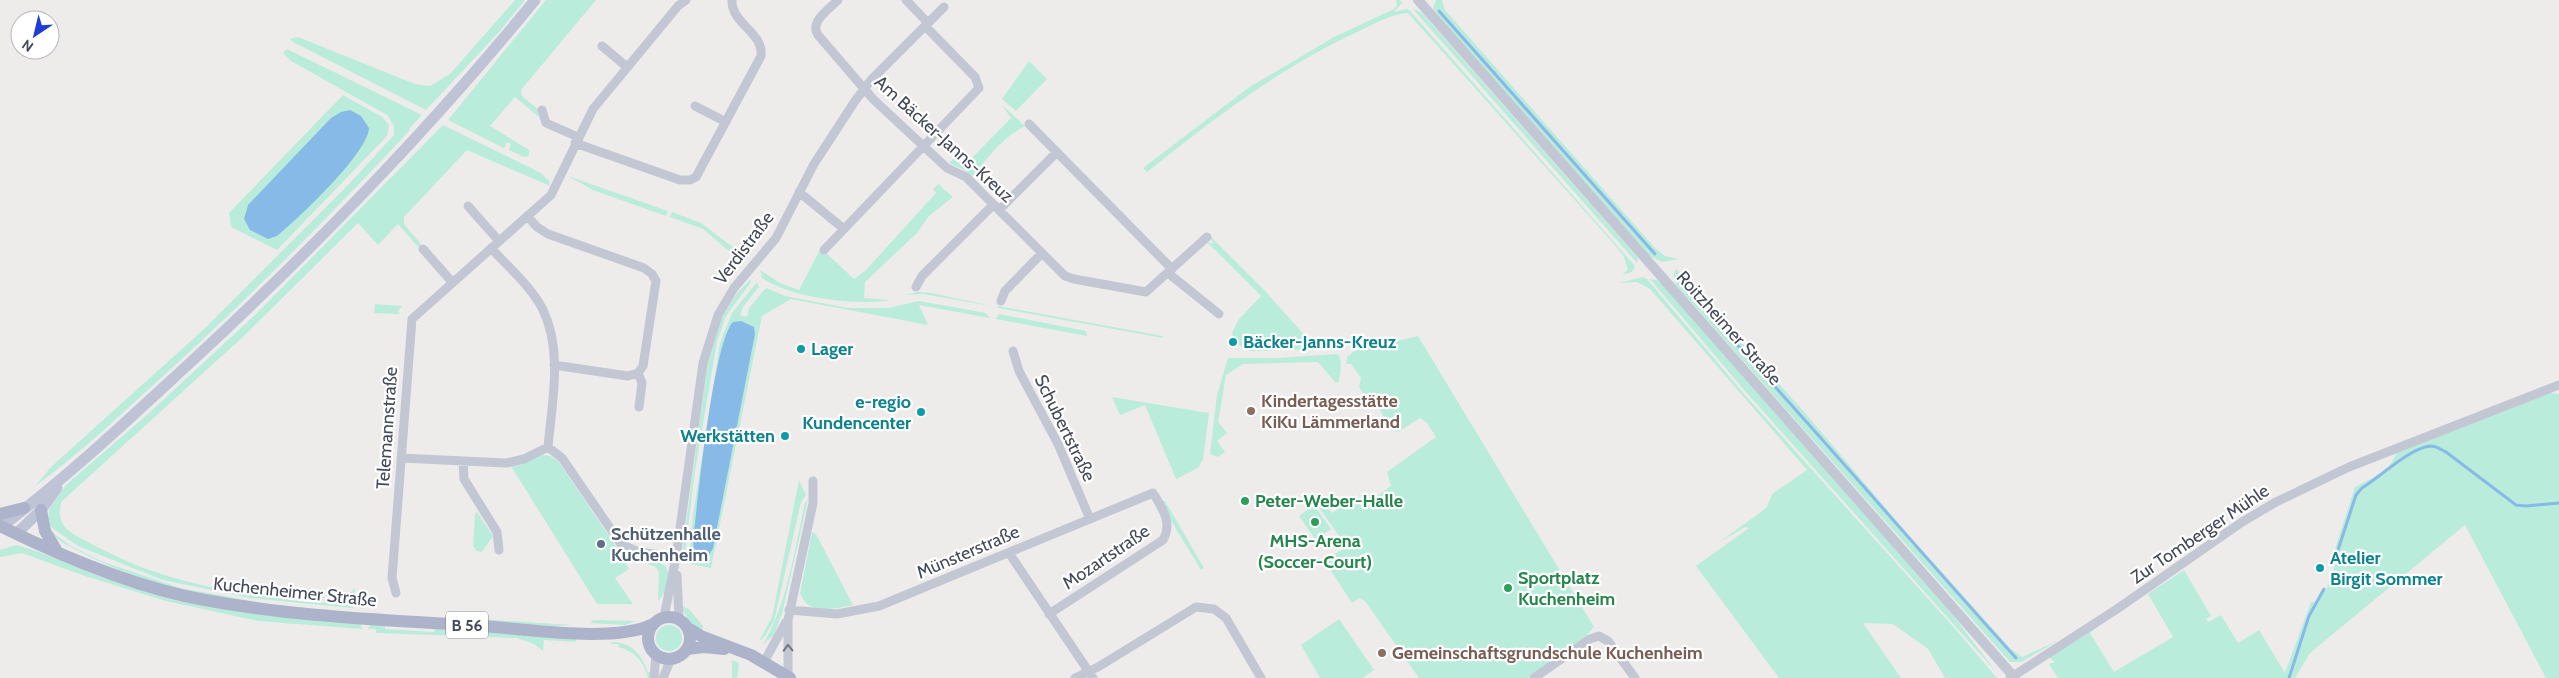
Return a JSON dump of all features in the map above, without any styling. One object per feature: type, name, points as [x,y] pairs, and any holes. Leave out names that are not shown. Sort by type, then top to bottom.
[{"type":"main road","points":[[1,526],[67,474],[262,295],[420,134],[536,0]]},
{"type":"main road","points":[[16,534],[41,510],[67,474]]},
{"type":"main road","points":[[0,514],[24,508]]},
{"type":"main road","points":[[41,510],[44,531],[58,553]]},
{"type":"main road","name":"B 56","points":[[1,526],[16,534]]},
{"type":"main road","name":"Kuchenheimer Straße","points":[[16,534],[58,553],[159,588],[212,601],[352,619],[582,633],[638,641],[653,651]]},
{"type":"main road","points":[[683,624],[690,637],[687,649],[680,656],[672,659],[653,651],[648,634],[651,625],[664,617],[683,624],[764,662],[789,677]]},
{"type":"main road","name":"Kuchenheimer Straße","points":[[582,633],[633,631],[651,625]]},
{"type":"main road","points":[[687,649],[704,647],[738,650]]},
{"type":"street","name":"Telemannstraße","points":[[396,593],[392,578],[412,319],[556,188],[593,109],[678,6],[686,0]]},
{"type":"street","points":[[542,110],[546,123],[577,140],[686,181],[698,174],[760,59],[762,50],[758,41],[734,12],[732,0]]},
{"type":"street","name":"Am Bäcker-Janns-Kreuz","points":[[838,0],[819,19],[815,30],[864,89],[949,169],[963,175],[1042,254],[1069,278],[1139,292],[1149,291],[1206,237]]},
{"type":"street","points":[[824,250],[923,144],[975,94],[979,85],[975,77],[906,0]]},
{"type":"street","name":"Roitzheimer Straße","points":[[1418,0],[2013,677]]},
{"type":"street","name":"Verdistraße","points":[[664,617],[676,557],[700,382],[713,327],[730,295],[776,238],[826,143],[864,89],[944,7]]},
{"type":"street","points":[[602,46],[627,67]]},
{"type":"street","points":[[695,106],[726,122]]},
{"type":"street","points":[[1029,124],[1170,271],[1220,314]]},
{"type":"street","points":[[916,287],[922,276],[1057,152]]},
{"type":"street","points":[[799,192],[844,229]]},
{"type":"street","points":[[468,206],[499,241]]},
{"type":"street","points":[[527,216],[537,227],[548,234],[644,268],[652,274],[656,286],[643,366],[638,373],[628,376],[554,365]]},
{"type":"street","points":[[491,248],[543,309],[553,336],[552,449],[621,544],[639,552],[676,557]]},
{"type":"street","points":[[423,249],[452,282]]},
{"type":"street","points":[[1001,301],[1004,291],[1042,254]]},
{"type":"street","name":"Schubertstraße","points":[[1013,350],[1019,371],[1058,444],[1090,519]]},
{"type":"street","points":[[638,373],[642,383],[639,407]]},
{"type":"street","name":"Zur Tomberger Mühle","points":[[2013,677],[2117,609],[2242,522],[2276,502],[2349,467],[2559,385]]},
{"type":"street","points":[[401,458],[463,462],[516,461],[552,449]]},
{"type":"street","points":[[463,462],[464,478],[496,532],[499,550]]},
{"type":"street","points":[[789,677],[789,610],[813,503],[813,481]]},
{"type":"street","name":"Münsterstraße","points":[[789,610],[826,614],[861,611],[890,602],[1153,493]]},
{"type":"street","name":"Mozartstraße","points":[[1049,614],[1163,540],[1167,532],[1167,523],[1153,493]]},
{"type":"street","points":[[1009,552],[1091,675]]},
{"type":"street","name":"Verdistraße","points":[[676,557],[683,624]]},
{"type":"street","points":[[1076,678],[1091,675],[1187,611],[1204,606],[1218,611],[1226,618],[1261,678]]},
{"type":"street","points":[[764,662],[788,620]]},
{"type":"street","points":[[1534,678],[1590,639],[1599,636],[1608,641],[1635,678]]},
{"type":"street","points":[[653,651],[654,678]]},
{"type":"street","points":[[663,678],[672,659]]},
{"type":"green space","points":[[515,0],[525,0],[500,31],[426,110],[290,39],[298,37],[415,84],[430,86],[450,74]]},
{"type":"green space","points":[[546,0],[596,0],[521,90],[522,96],[539,110],[539,117],[515,97],[490,126],[529,150],[529,156],[524,157],[509,150],[511,144],[507,142],[504,148],[448,120]]},
{"type":"green space","points":[[1396,0],[1400,0],[1402,3],[1394,12],[1407,9],[1410,11],[1635,266],[1632,272],[1622,275],[1628,269],[1623,255],[1408,13],[1395,15],[1377,22],[1302,61],[1248,95],[1147,172],[1143,168],[1248,88],[1334,37],[1394,9],[1397,5]]},
{"type":"green space","points":[[1436,0],[1442,0],[1445,10],[1655,248],[1665,256],[1679,259],[1662,262],[1650,256],[1439,17],[1433,8]]},
{"type":"green space","points":[[1412,8],[1422,13],[1638,258],[1637,263]]},
{"type":"green space","points":[[287,49],[422,115],[350,194],[225,318],[100,434],[35,486],[51,467],[203,330],[349,184],[394,135],[394,126],[387,115],[291,61],[283,53]]},
{"type":"green space","points":[[1029,61],[1047,79],[1016,111],[1002,99]]},
{"type":"green space","points":[[343,95],[382,117],[389,125],[387,136],[277,250],[231,227],[229,213]]},
{"type":"green space","points":[[1002,105],[1025,126],[1003,142],[972,177],[964,170],[949,163],[954,158],[969,161],[1011,118]]},
{"type":"green space","points":[[443,125],[541,173],[549,181],[550,186],[467,150],[404,217],[404,224],[421,244],[418,247],[398,224],[378,245],[358,223],[245,335],[61,502],[60,518],[71,533],[112,554],[156,572],[200,585],[304,602],[336,601],[344,598],[355,588],[353,608],[250,598],[163,580],[78,546],[48,525],[49,509],[67,484],[148,414],[255,315]]},
{"type":"green space","points":[[568,176],[668,211],[666,216],[593,190]]},
{"type":"green space","points":[[938,184],[953,197],[929,216],[917,233],[865,282],[864,298],[891,300],[860,302],[823,299],[788,290],[761,277],[760,270],[780,283],[799,290],[821,248],[854,279],[865,271],[936,193],[933,189]]},
{"type":"green space","points":[[672,212],[701,223],[747,258],[743,263],[703,229],[670,217]]},
{"type":"green space","points":[[1204,230],[1266,292],[1317,349],[1249,351],[1235,342],[1232,333],[1239,319],[1261,296],[1207,242],[1214,244]]},
{"type":"green space","points":[[1676,269],[1806,414],[1906,532],[2010,648],[2022,657],[2059,640],[2021,662],[2010,662],[1676,285],[1673,276]]},
{"type":"green space","points":[[1643,277],[1647,279],[1745,395],[1997,678],[1945,678],[1928,649],[1893,624],[1863,623],[1901,678],[1779,678],[1696,566],[1749,528],[1745,527],[1718,543],[1767,507],[1772,494],[1807,470],[1650,289],[1637,282],[1619,283]]},
{"type":"green space","points":[[751,279],[751,282],[726,316],[717,342],[695,471],[685,552],[682,554],[707,366],[719,322],[737,293]]},
{"type":"green space","points":[[1650,279],[1657,280],[1666,288],[1952,614],[1997,673],[1745,391]]},
{"type":"green space","points":[[757,282],[759,287],[743,307],[740,315],[747,317],[749,308],[766,288],[785,296],[848,308],[888,308],[919,301],[986,313],[990,318],[919,305],[928,325],[791,299],[762,316],[711,568],[691,564],[690,548],[693,515],[720,343],[732,313]]},
{"type":"green space","points":[[918,292],[932,293],[992,306],[923,294],[906,295]]},
{"type":"green space","points":[[375,304],[402,306],[398,311],[400,314],[374,313]]},
{"type":"green space","points":[[998,306],[1163,336],[1163,338],[998,308]]},
{"type":"green space","points":[[999,314],[1086,331],[1087,336],[996,319]]},
{"type":"green space","points":[[1418,336],[1594,627],[1584,638],[1528,678],[1419,678],[1365,601],[1359,598],[1352,603],[1324,560],[1347,547],[1315,502],[1321,498],[1332,513],[1352,499],[1353,495],[1362,507],[1391,486],[1387,472],[1436,437],[1427,423],[1420,418],[1398,432],[1391,430],[1375,401],[1370,405],[1359,387],[1361,378],[1351,364],[1346,364],[1347,357],[1354,351]]},
{"type":"green space","points":[[1338,354],[1341,367],[1339,381],[1336,383],[1318,362],[1243,364],[1226,375],[1218,422],[1227,433],[1217,441],[1225,452],[1218,457],[1210,454],[1217,395],[1228,358],[1277,358]]},
{"type":"green space","points":[[2550,393],[2559,394],[2559,678],[2546,678],[2465,525],[2310,653],[2295,678],[2058,678],[2049,664],[2055,662],[2049,657],[2100,625],[2090,633],[2114,672],[2173,637],[2148,594],[2184,570],[2211,616],[2206,619],[2208,622],[2221,615],[2238,643],[2259,630],[2285,673],[2311,602],[2317,602],[2322,589],[2326,590],[2339,554],[2334,552],[2355,487],[2386,471],[2397,453]]},
{"type":"green space","points":[[1112,397],[1209,413],[1203,459],[1198,468],[1176,479],[1145,405],[1120,415]]},
{"type":"green space","points":[[543,455],[550,456],[558,461],[618,549],[630,555],[661,563],[666,567],[668,581],[658,601],[659,573],[656,567],[620,554],[629,569],[615,578],[633,604],[597,604],[511,466],[520,465]]},
{"type":"green space","points":[[799,480],[806,495],[801,502],[774,621],[764,637],[759,641],[772,617]]},
{"type":"green space","points":[[808,499],[782,614],[774,635],[763,644],[779,611],[805,503]]},
{"type":"green space","points":[[1162,501],[1165,501],[1204,568],[1201,570],[1175,528]]},
{"type":"green space","name":"MHS-Arena (Soccer-Court)","points":[[1314,505],[1331,529],[1316,540],[1299,516]]},
{"type":"green space","points":[[477,512],[493,536],[482,552],[477,551],[473,546],[475,514]]},
{"type":"green space","points":[[52,532],[69,545],[101,561],[180,588],[268,604],[358,613],[252,603],[182,590],[115,568],[66,544]]},
{"type":"green space","points":[[812,532],[816,534],[853,605],[829,609],[816,608],[806,603],[800,594]]},
{"type":"green space","points":[[16,545],[101,577],[174,598],[235,610],[360,624],[363,629],[258,621],[166,601],[85,576],[22,553],[0,557],[0,550]]},
{"type":"green space","points":[[681,606],[689,609],[703,626],[702,633],[690,624]]},
{"type":"green space","points":[[464,618],[573,625],[555,626],[462,619]]},
{"type":"green space","points":[[1339,619],[1374,670],[1363,678],[1320,678],[1301,645]]},
{"type":"green space","points":[[593,620],[636,621],[625,625],[590,623]]},
{"type":"green space","points":[[370,625],[385,626],[385,629],[434,632],[435,629],[576,638],[576,642],[544,640],[543,651],[534,644],[517,638],[376,633],[376,629],[368,629]]},
{"type":"green space","points":[[669,625],[678,629],[682,638],[678,647],[669,651],[660,647],[656,638],[660,629]]},
{"type":"green space","points":[[612,642],[631,647],[639,655],[648,672],[652,673],[651,678],[648,678],[644,667],[634,654],[618,647],[619,644],[610,644]]},
{"type":"green space","points":[[732,660],[739,663],[737,678],[732,678]]},
{"type":"water","points":[[350,110],[361,116],[369,128],[366,139],[345,169],[315,201],[277,236],[268,239],[250,230],[244,219],[248,205],[331,118],[341,112]]},
{"type":"water","points":[[741,321],[754,327],[755,334],[713,548],[707,559],[698,560],[695,558],[693,542],[702,462],[713,391],[726,336],[733,322]]},
{"type":"waterway","points":[[1439,11],[1655,254]]},
{"type":"waterway","points":[[1680,282],[2016,658]]},
{"type":"waterway","points":[[2337,553],[2356,495],[2362,488],[2414,451],[2431,446],[2446,452],[2516,505],[2559,503]]},
{"type":"waterway","points":[[2289,678],[2309,616],[2324,589]]},
{"type":"place","name":"Bäcker-Janns-Kreuz","points":[[1233,342]]},
{"type":"place","name":"Lager","points":[[801,349]]},
{"type":"place","name":"Kindertagesstätte KiKu Lämmerland","points":[[1251,411]]},
{"type":"place","name":"e-regio Kundencenter","points":[[921,412]]},
{"type":"place","name":"Werkstätten","points":[[785,436]]},
{"type":"place","name":"Peter-Weber-Halle","points":[[1245,501]]},
{"type":"place","name":"MHS-Arena (Soccer-Court)","points":[[1315,522]]},
{"type":"place","name":"Schützenhalle Kuchenheim","points":[[601,544]]},
{"type":"place","name":"Atelier Birgit Sommer","points":[[2320,568]]},
{"type":"place","name":"Sportplatz Kuchenheim","points":[[1508,588]]},
{"type":"place","name":"Gemeinschaftsgrundschule Kuchenheim","points":[[1382,653]]}]
